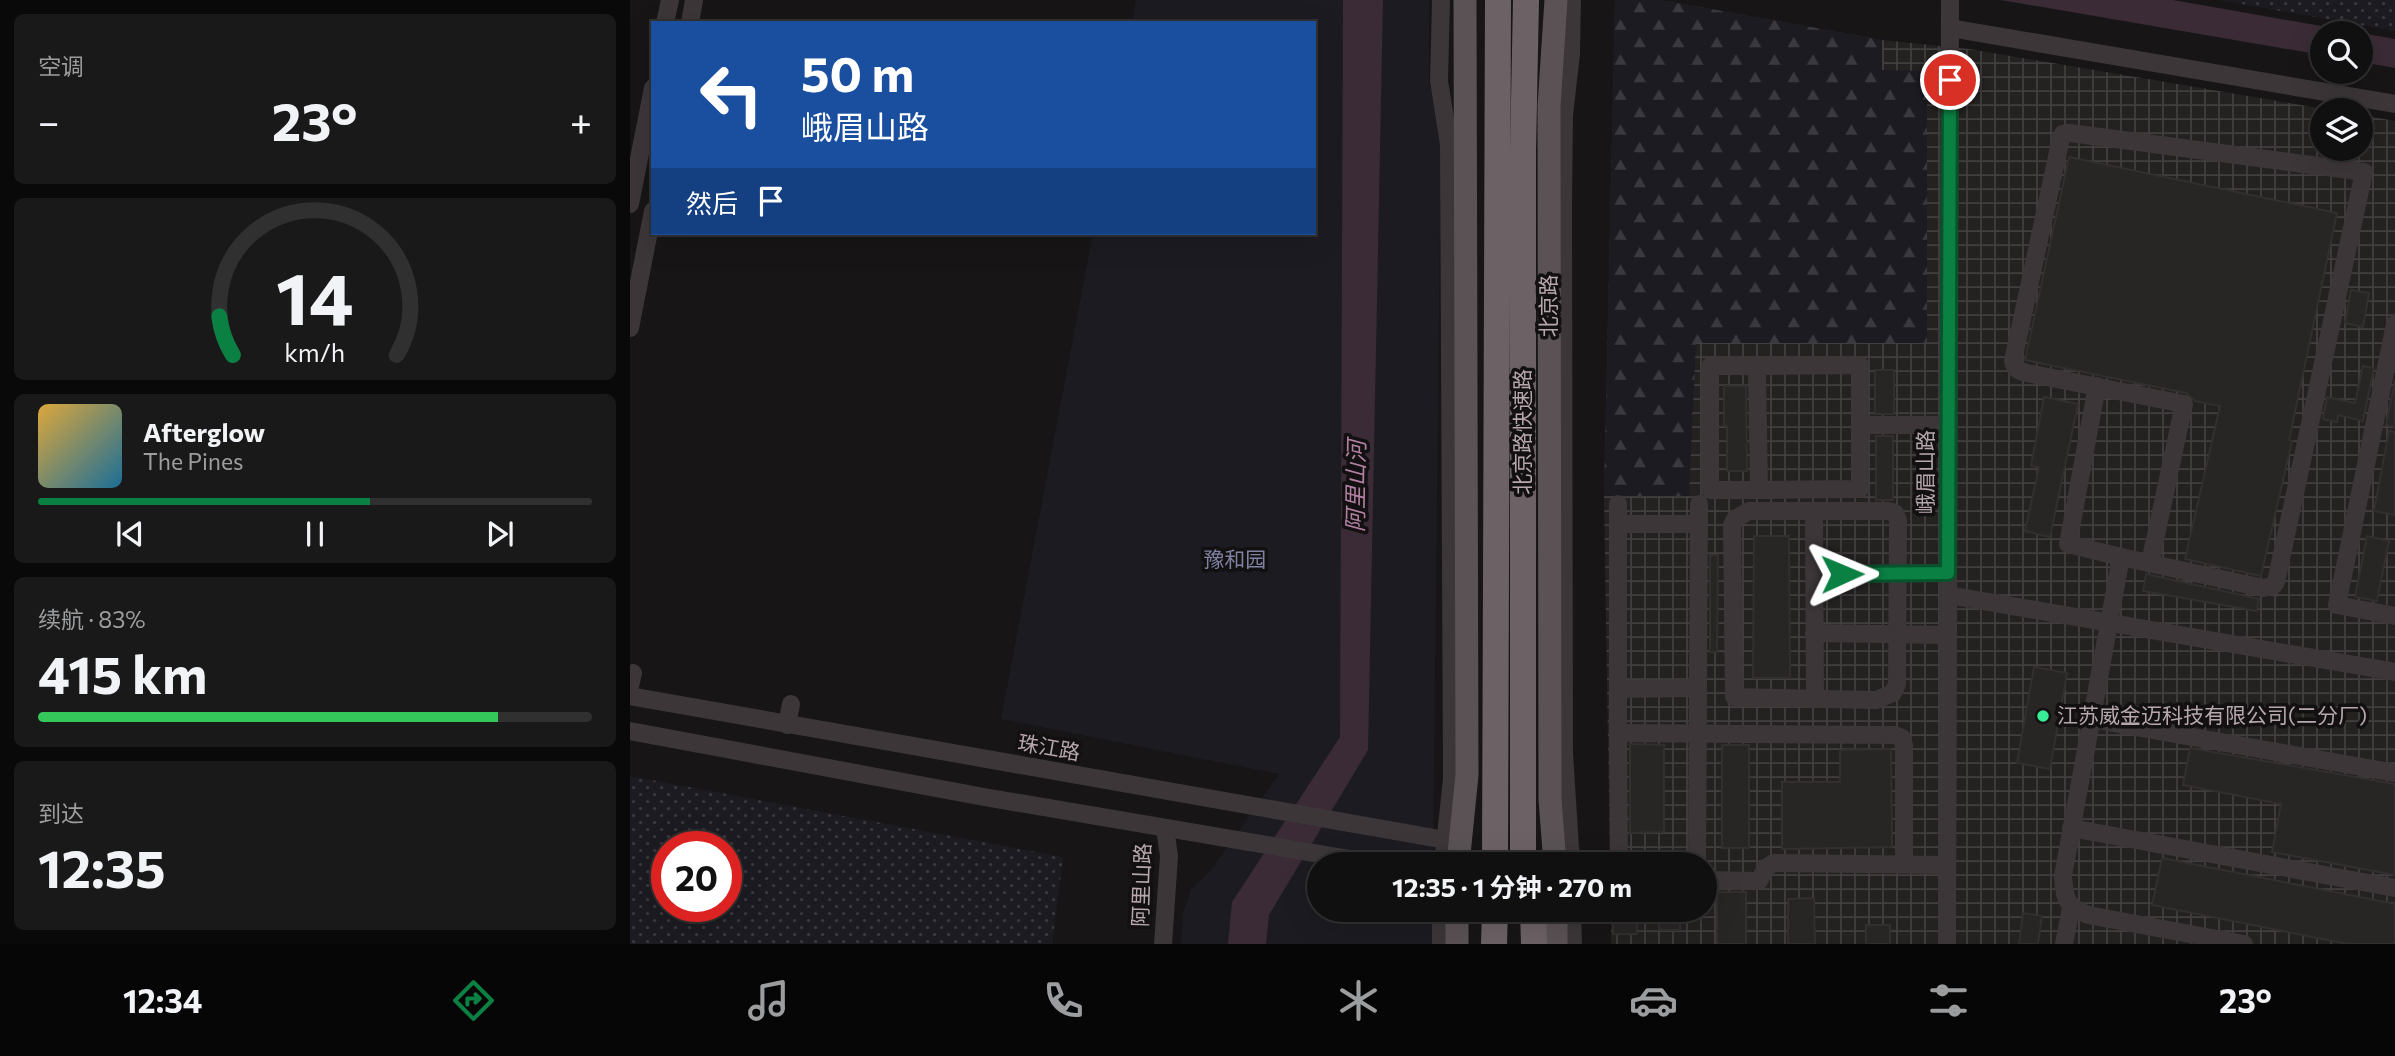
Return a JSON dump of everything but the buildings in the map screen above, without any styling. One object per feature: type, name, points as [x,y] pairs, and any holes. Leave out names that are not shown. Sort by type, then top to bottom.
[{"type":"highway","name":"北京路快速路","points":[[1495,852],[1498,0]]},
{"type":"highway","name":"北京路快速路","points":[[1525,852],[1523,152],[1526,0]]},
{"type":"highway","points":[[1483,852],[1496,758]]},
{"type":"highway","points":[[1477,922],[1477,944]]},
{"type":"highway","points":[[1494,944],[1495,922]]},
{"type":"highway","points":[[1523,922],[1523,944]]},
{"type":"highway","points":[[1533,922],[1534,944]]},
{"type":"main road","points":[[1455,849],[1467,775],[1465,0]]},
{"type":"main road","name":"北京路","points":[[1554,852],[1550,799],[1549,106],[1556,0]]},
{"type":"main road","points":[[1457,922],[1457,944]]},
{"type":"main road","points":[[1556,922],[1556,944]]},
{"type":"street","points":[[666,21],[670,0]]},
{"type":"street","points":[[690,21],[694,0]]},
{"type":"street","points":[[1441,0],[1439,81],[1449,144],[1452,779],[1455,849]]},
{"type":"street","points":[[1570,852],[1564,753],[1563,206],[1564,115],[1571,54],[1572,0]]},
{"type":"street","name":"峨眉山路","points":[[1947,944],[1950,2]]},
{"type":"street","points":[[1950,28],[2395,104]]},
{"type":"street","points":[[630,204],[651,98]]},
{"type":"street","points":[[2097,386],[2068,544],[2150,564],[2263,588],[2273,586],[2364,172],[2063,134],[2058,145],[2013,361],[2019,371],[2097,386],[2184,404],[2150,564]]},
{"type":"street","points":[[630,328],[651,221]]},
{"type":"street","points":[[2395,324],[2337,604],[2395,616]]},
{"type":"street","points":[[1860,365],[1860,489],[1710,490],[1710,366],[1757,366],[1860,365]]},
{"type":"street","points":[[1757,366],[1759,490]]},
{"type":"street","points":[[1860,425],[1949,425]]},
{"type":"street","points":[[1618,504],[1619,852]]},
{"type":"street","points":[[1697,852],[1699,504]]},
{"type":"street","points":[[1749,511],[1814,511],[1895,513],[1898,520],[1897,684],[1893,692],[1876,700],[1734,697],[1732,526],[1735,519],[1749,511]]},
{"type":"street","points":[[1814,511],[1815,699]]},
{"type":"street","points":[[1618,524],[1699,524]]},
{"type":"street","points":[[2064,944],[2071,908],[2065,896],[2063,876],[2121,557]]},
{"type":"street","points":[[1814,574],[1948,573]]},
{"type":"street","points":[[1948,595],[2395,672]]},
{"type":"street","points":[[1814,633],[1948,635]]},
{"type":"street","points":[[1618,689],[1698,688]]},
{"type":"street","name":"珠江路","points":[[630,696],[1255,806],[1345,823],[1455,849]]},
{"type":"street","points":[[787,725],[791,704]]},
{"type":"street","points":[[2091,719],[2395,773]]},
{"type":"street","points":[[630,731],[984,797],[1307,852]]},
{"type":"street","points":[[1618,733],[1895,735],[1902,738],[1904,864]]},
{"type":"street","name":"阿里山路","points":[[1163,944],[1170,856],[1165,828]]},
{"type":"street","points":[[2071,828],[2395,888]]},
{"type":"street","points":[[1717,880],[1759,881],[1766,868],[1773,863],[1947,865]]},
{"type":"street","points":[[2071,908],[2088,915],[2244,944]]},
{"type":"street","points":[[1441,922],[1441,944]]},
{"type":"street","points":[[1572,922],[1573,944]]},
{"type":"shaded area","points":[[1615,0],[1660,0],[1882,40],[1969,49],[2310,106],[2310,161],[2373,161],[2373,117],[2395,121],[2395,944],[1611,944],[1611,922],[1717,922],[1717,852],[1610,852],[1604,496]]},
{"type":"green space","name":"豫和园","points":[[1136,0],[1429,0],[1429,83],[1441,135],[1433,852],[1307,852],[1307,922],[1433,922],[1433,944],[1181,944],[1183,914],[1191,889],[1211,870],[1279,774],[1001,719],[1093,235],[1316,235],[1316,21],[1132,21]]},
{"type":"green space","points":[[1615,0],[1660,0],[1882,40],[1882,70],[1927,71],[1927,343],[1696,343],[1689,496],[1604,496]]},
{"type":"green space","points":[[2219,0],[2395,0],[2395,31],[2373,27],[2373,21],[2338,21]]},
{"type":"green space","points":[[630,776],[1063,857],[1052,944],[630,944]]},
{"type":"water","name":"阿里山河","points":[[1343,0],[1383,0],[1368,750],[1269,915],[1266,944],[1228,944],[1232,902],[1340,737]]},
{"type":"water","points":[[2001,0],[2173,0],[2310,24],[2310,53]]},
{"type":"water","points":[[2373,35],[2395,39],[2395,68],[2373,64]]},
{"type":"place","name":"江苏威金迈科技有限公司(二分厂)","points":[[2043,716]]},
{"type":"route","points":[[1842,574],[1948,573],[1950,80]]}]
